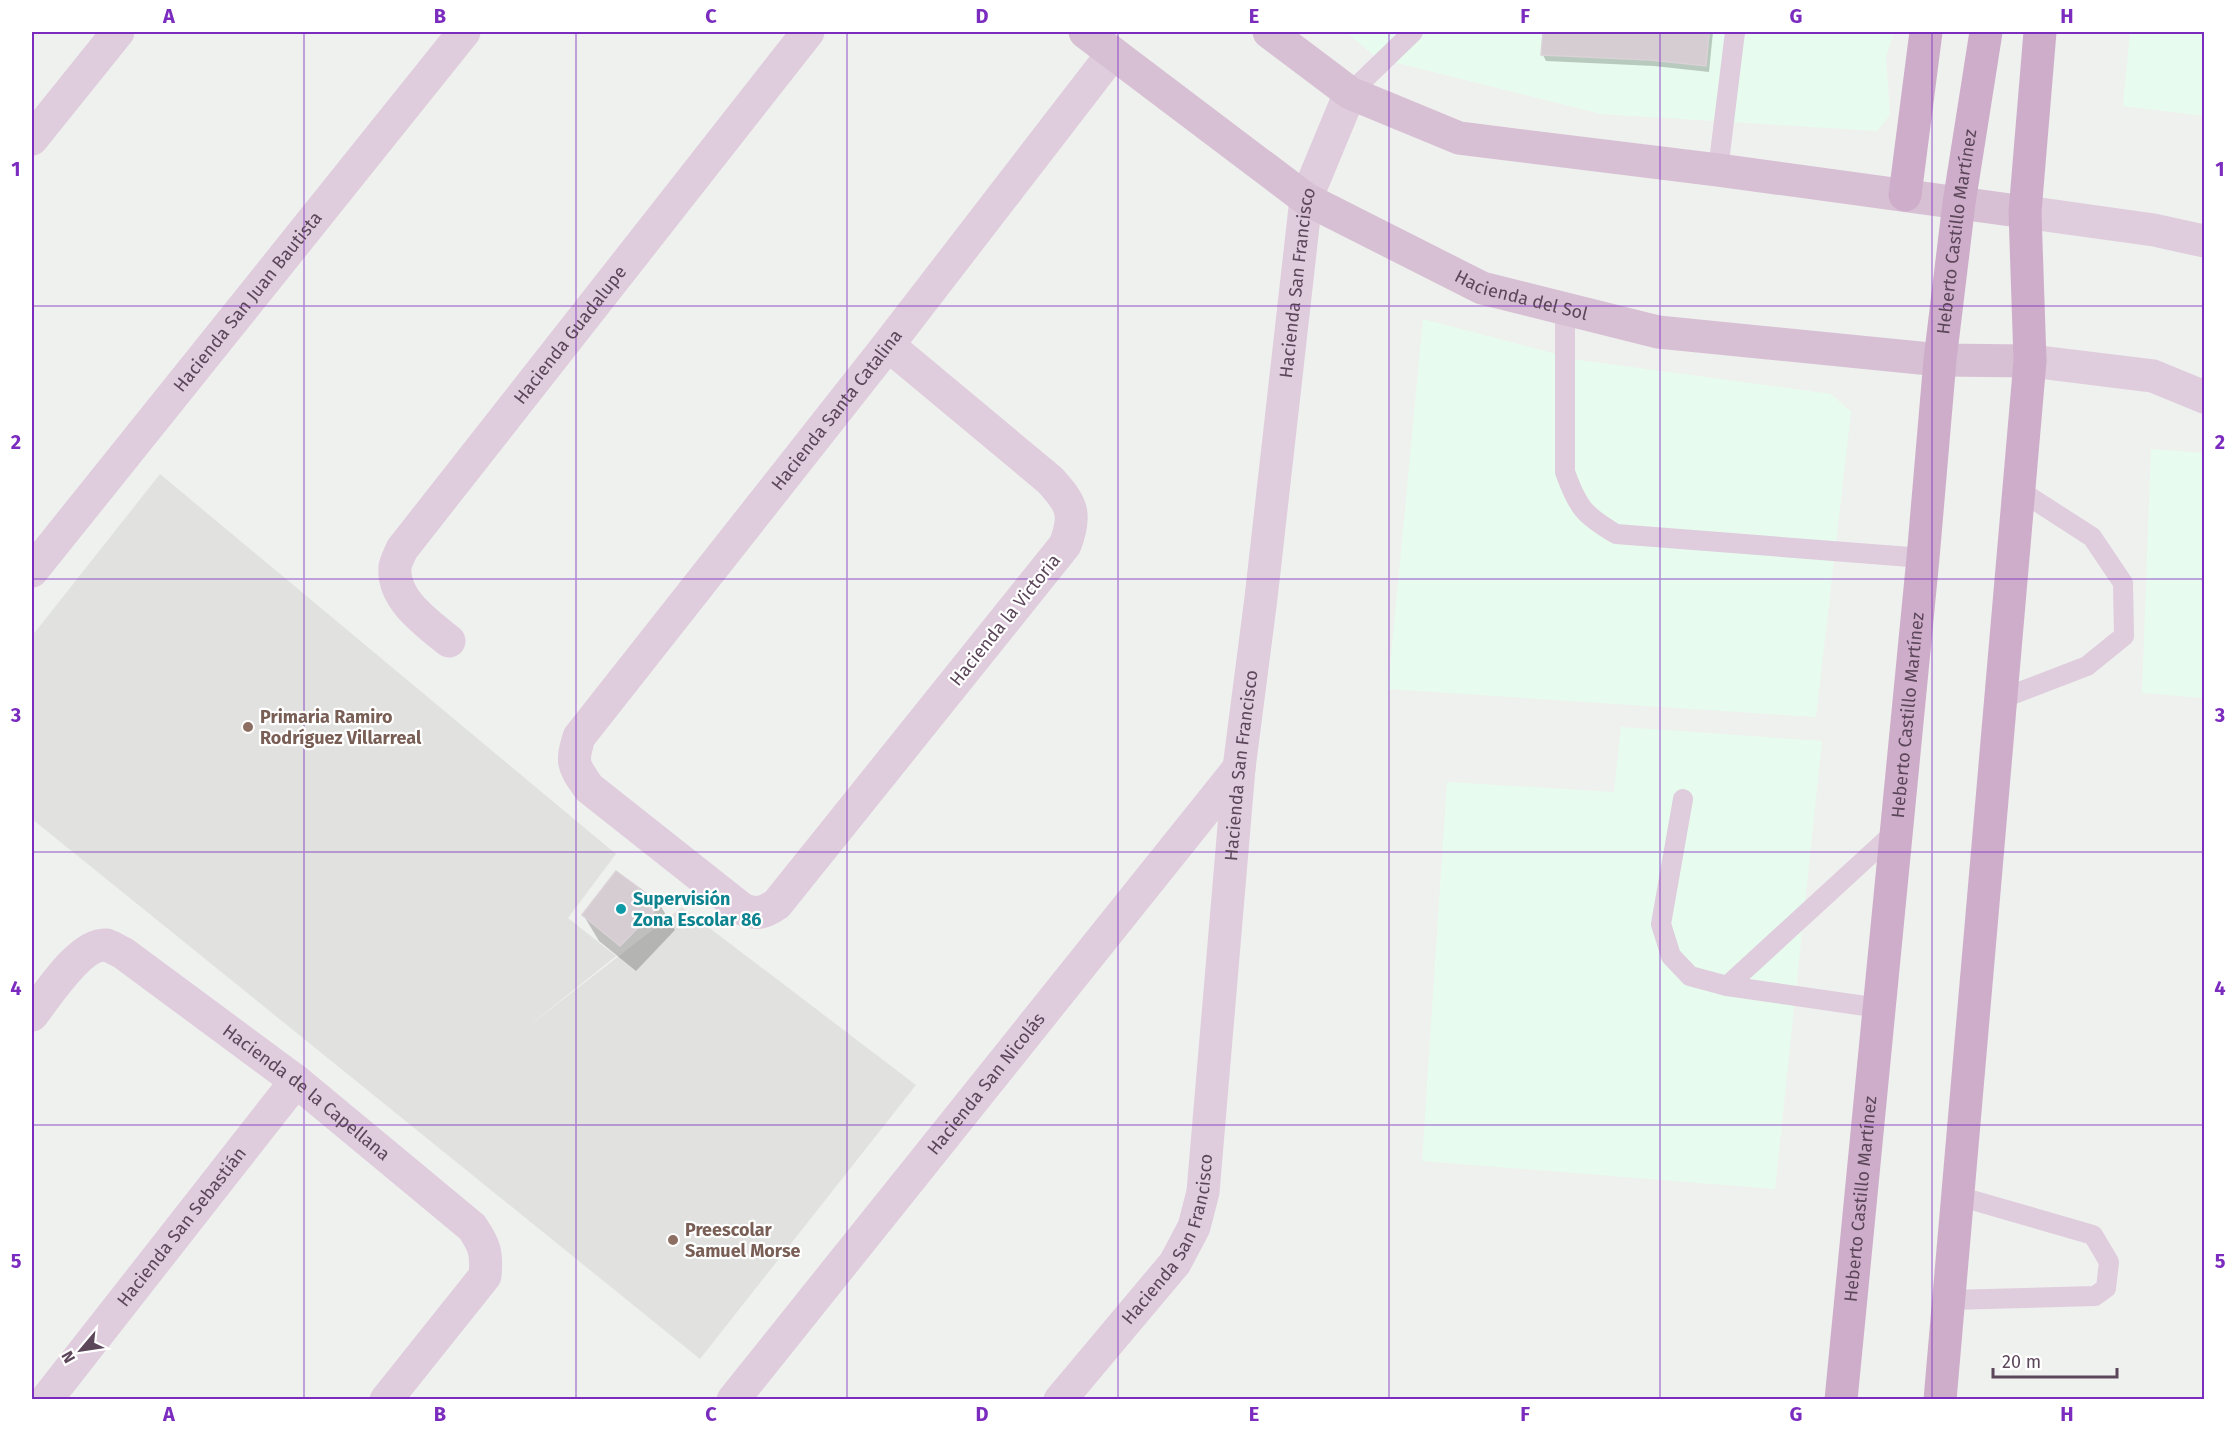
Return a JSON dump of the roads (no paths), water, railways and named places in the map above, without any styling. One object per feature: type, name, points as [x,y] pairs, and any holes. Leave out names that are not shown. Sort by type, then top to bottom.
[{"type":"main road","points":[[1905,195],[1926,32]]},
{"type":"main road","name":"Heberto Castillo Martínez","points":[[1841,1400],[1923,558],[1940,360],[1959,203],[1986,32]]},
{"type":"main road","points":[[1940,1400],[2030,361],[2025,212],[2040,32]]},
{"type":"street","points":[[32,139],[118,32]]},
{"type":"street","name":"Hacienda San Juan Bautista","points":[[32,571],[464,32]]},
{"type":"street","name":"Hacienda Guadalupe","points":[[449,641],[413,610],[398,587],[395,567],[402,549],[808,32]]},
{"type":"street","name":"Hacienda del Sol","points":[[1085,32],[1306,199],[1482,288],[1658,332],[1940,360],[2030,361]]},
{"type":"street","points":[[1269,32],[1350,93],[1459,138],[1905,195],[2154,230],[2205,241]]},
{"type":"street","name":"Hacienda Santa Catalina","points":[[765,913],[753,913],[742,909],[589,788],[576,770],[573,758],[579,737],[888,345],[1113,53]]},
{"type":"street","name":"Hacienda San Francisco","points":[[1060,1400],[1175,1263],[1194,1227],[1203,1192],[1239,768],[1261,598],[1306,199],[1350,93]]},
{"type":"street","name":"Hacienda la Victoria","points":[[765,913],[777,904],[1065,545],[1073,525],[1067,499],[1050,480],[888,345]]},
{"type":"street","points":[[2030,361],[2153,376],[2205,397]]},
{"type":"street","name":"Hacienda San Nicolás","points":[[733,1400],[1239,768]]},
{"type":"street","name":"Hacienda de la Capellana","points":[[32,1015],[78,957],[90,948],[106,945],[123,953],[296,1081],[472,1227],[483,1243],[487,1258],[485,1276],[386,1400]]},
{"type":"street","name":"Hacienda San Sebastián","points":[[46,1400],[296,1081]]},
{"type":"lane","points":[[1350,93],[1413,32]]},
{"type":"lane","points":[[1718,170],[1735,32]]},
{"type":"lane","points":[[1565,309],[1565,472],[1573,495],[1590,518],[1616,534],[1923,558]]},
{"type":"lane","points":[[2001,699],[2087,666],[2124,636],[2122,583],[2092,537],[2019,490]]},
{"type":"lane","points":[[1683,799],[1662,924],[1671,956],[1690,976],[1726,986],[1880,1008]]},
{"type":"lane","points":[[1726,986],[1897,830]]},
{"type":"lane","points":[[1949,1300],[2095,1296],[2106,1288],[2109,1262],[2093,1235],[1958,1196]]},
{"type":"place","name":"Primaria Ramiro Rodríguez Villarreal","points":[[248,727]]},
{"type":"place","name":"Supervisión Zona Escolar 86","points":[[621,909]]},
{"type":"place","name":"Preescolar Samuel Morse","points":[[673,1240]]}]
